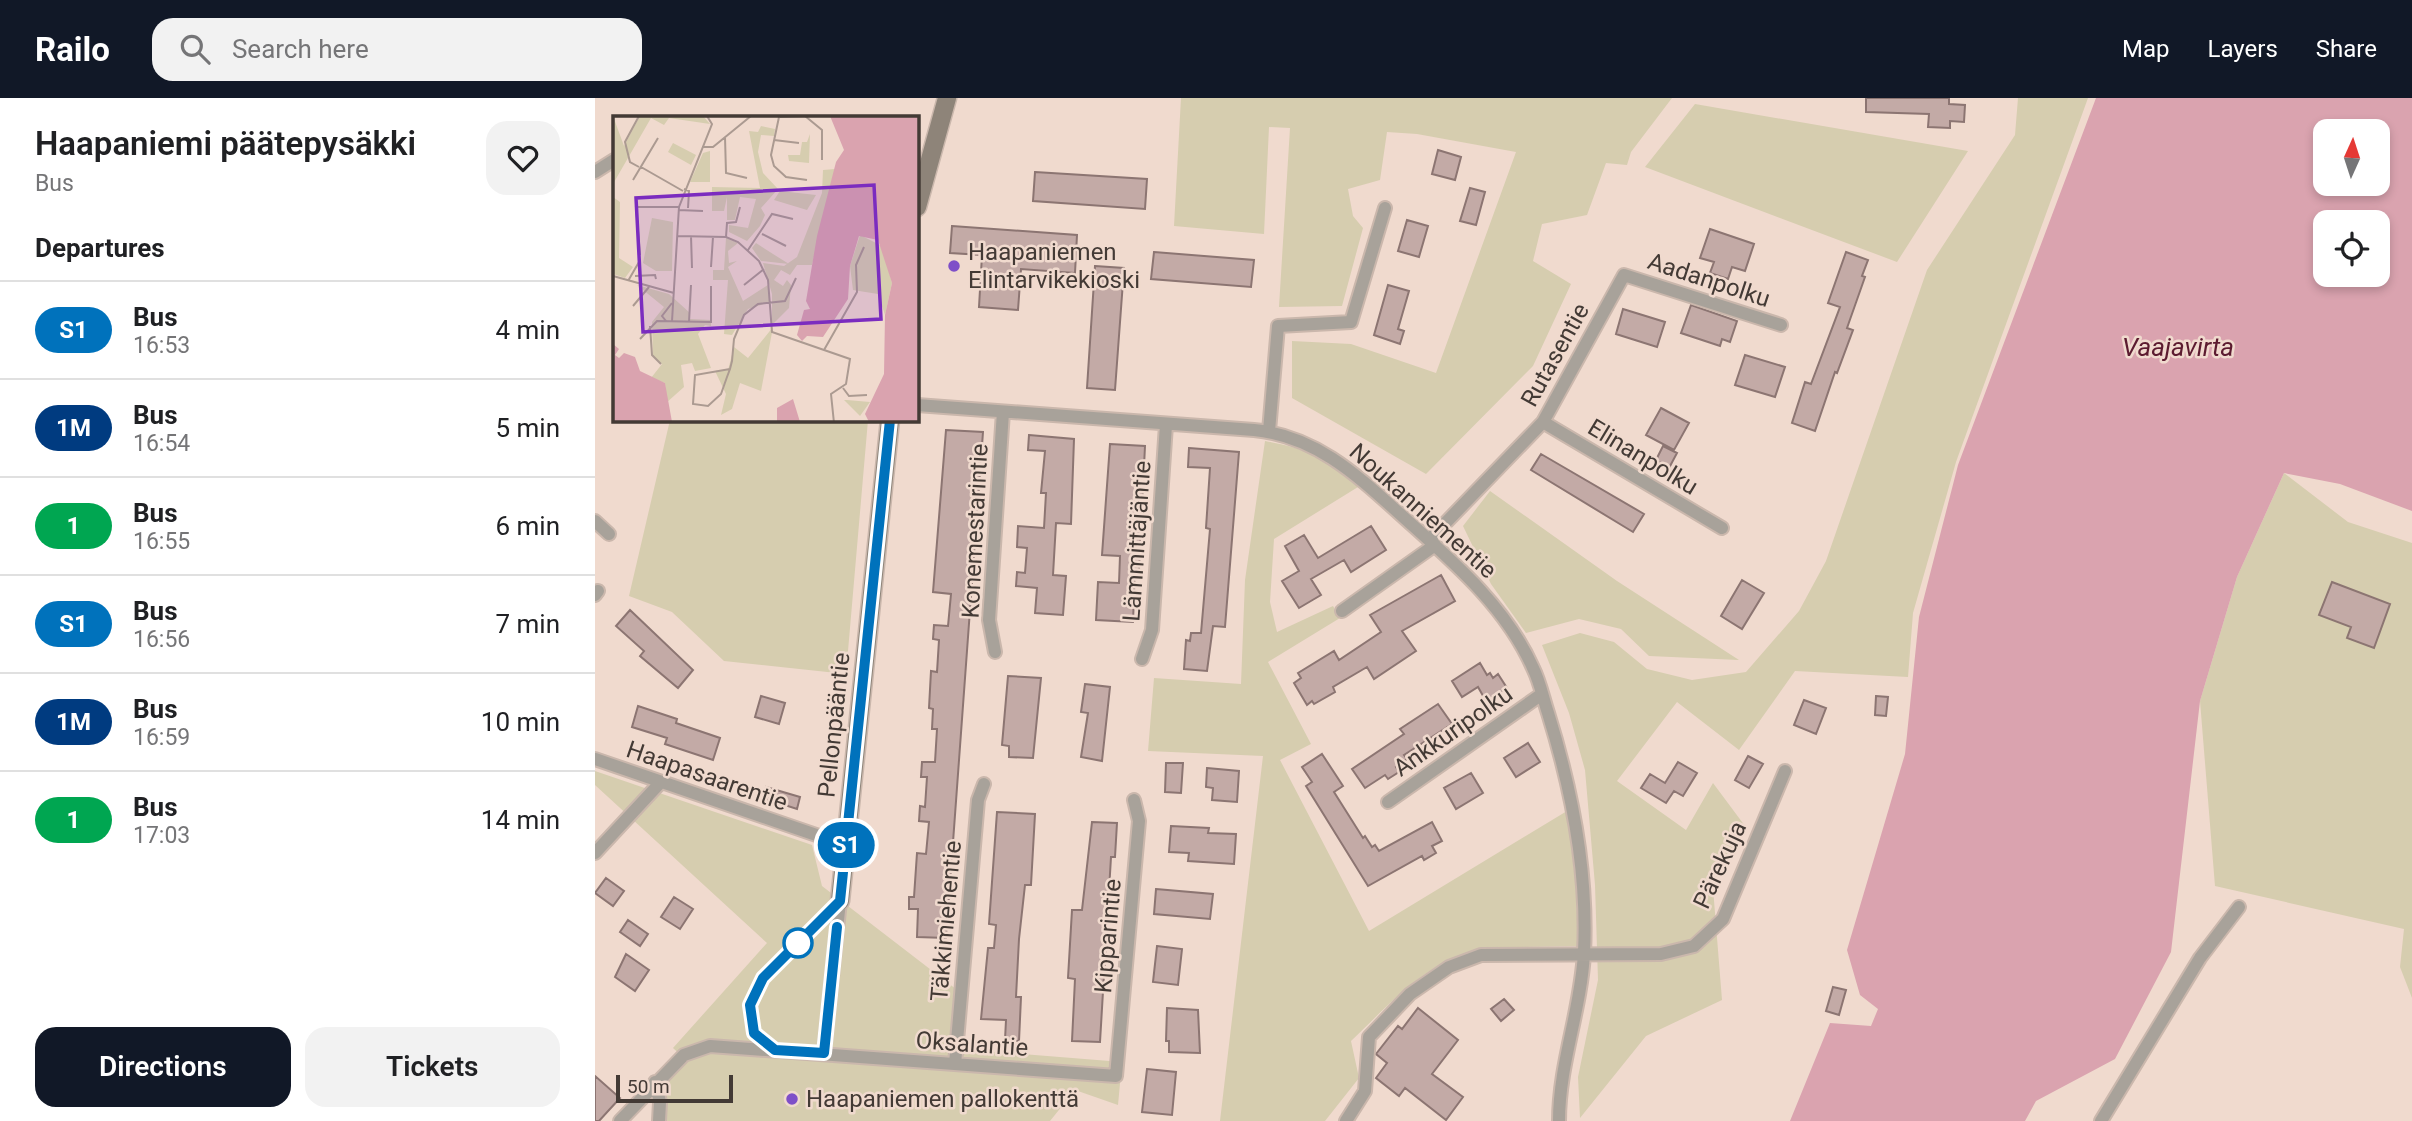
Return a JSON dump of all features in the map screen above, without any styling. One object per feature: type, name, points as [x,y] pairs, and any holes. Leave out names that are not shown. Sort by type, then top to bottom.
[{"type":"street","points":[[919,185],[947,98]]},
{"type":"street","points":[[595,172],[613,161]]},
{"type":"street","points":[[1269,431],[1277,326],[1351,322],[1385,208]]},
{"type":"street","name":"Aadanpolku","points":[[1624,275],[1781,325]]},
{"type":"street","name":"Rutasentie","points":[[1342,611],[1432,543],[1543,422],[1624,275]]},
{"type":"street","name":"Noukanniementie","points":[[919,405],[1269,431],[1322,450],[1359,477],[1485,595],[1533,667],[1567,774],[1583,884],[1584,953],[1580,990],[1559,1088],[1559,1121]]},
{"type":"street","name":"Konemestarintie","points":[[995,652],[989,620],[1003,412]]},
{"type":"street","name":"Pellonpääntie","points":[[824,1053],[890,422]]},
{"type":"street","name":"Elinanpolku","points":[[1543,422],[1722,528]]},
{"type":"street","name":"Lämmittäjäntie","points":[[1142,659],[1152,630],[1166,425]]},
{"type":"street","points":[[595,521],[609,534]]},
{"type":"street","name":"Ankkuripolku","points":[[1388,802],[1542,694]]},
{"type":"street","name":"Haapasaarentie","points":[[595,759],[825,838],[847,841]]},
{"type":"street","name":"Pärekuja","points":[[1346,1121],[1365,1091],[1369,1037],[1420,987],[1449,967],[1481,955],[1661,954],[1694,946],[1723,919],[1785,771]]},
{"type":"street","points":[[595,853],[660,783]]},
{"type":"street","name":"Täkkimiehentie","points":[[955,1064],[978,800],[984,783]]},
{"type":"street","name":"Kipparintie","points":[[1116,1076],[1139,821],[1134,800]]},
{"type":"street","points":[[2101,1121],[2200,958],[2239,906]]},
{"type":"street","points":[[619,1121],[684,1055],[710,1046],[824,1053]]},
{"type":"street","name":"Oksalantie","points":[[824,1053],[1116,1076]]},
{"type":"street","points":[[655,1082],[660,1102],[659,1121]]},
{"type":"shaded area","points":[[1181,98],[1672,98],[1631,152],[1627,165],[1606,163],[1587,215],[1542,224],[1533,261],[1571,284],[1533,366],[1426,474],[1292,398],[1292,341],[1351,344],[1436,373],[1516,152],[1417,134],[1387,132],[1380,180],[1348,189],[1353,216],[1363,228],[1342,306],[1279,307],[1290,128],[1269,127],[1264,234],[1174,226]]},
{"type":"shaded area","points":[[2018,98],[2088,98],[1956,462],[1913,613],[1908,677],[1795,671],[1739,750],[1677,702],[1617,781],[1686,830],[1713,783],[1745,826],[1713,888],[1722,1000],[1646,1036],[1580,1118],[1578,1077],[1598,980],[1595,885],[1585,770],[1569,713],[1542,645],[1580,633],[1614,642],[1647,669],[1692,680],[1746,672],[1799,611],[1826,561],[1927,270],[2015,135]]},
{"type":"shaded area","points":[[1695,104],[1968,151],[1897,262],[1645,167]]},
{"type":"shaded area","points":[[670,422],[868,422],[846,674],[724,661],[672,612],[629,596]]},
{"type":"shaded area","points":[[1265,441],[1316,455],[1339,468],[1358,487],[1274,539],[1270,602],[1277,632],[1333,606],[1340,618],[1268,662],[1311,744],[1280,760],[1369,931],[1567,811],[1576,886],[1578,946],[1481,950],[1462,955],[1427,973],[1410,985],[1351,1041],[1359,1078],[1325,1121],[1220,1121],[1263,756],[1148,751],[1154,678],[1241,684],[1245,580]]},
{"type":"shaded area","points":[[2284,473],[2348,522],[2412,543],[2412,998],[2400,967],[2404,929],[2215,886],[2200,701],[2237,577]]},
{"type":"shaded area","points":[[1490,491],[1617,581],[1739,660],[1649,656],[1621,629],[1579,619],[1526,633],[1491,584],[1463,526]]},
{"type":"shaded area","points":[[595,771],[812,845],[822,886],[965,996],[962,1045],[985,1051],[1122,1062],[1118,1105],[1075,1090],[1050,1121],[662,1121],[659,1089],[687,1061],[673,1048],[767,943],[595,785]]},
{"type":"water","name":"Vaajavirta","points":[[2096,98],[2412,98],[2412,511],[2340,484],[2284,473],[2237,577],[2200,701],[2171,952],[2115,1059],[2036,1101],[2025,1121],[1790,1121],[1830,1023],[1871,1026],[1878,1009],[1860,995],[1847,950],[1905,754],[1919,617],[1958,465]]},
{"type":"building","points":[[1866,98],[1949,98],[1949,104],[1965,105],[1964,122],[1950,121],[1950,128],[1928,127],[1929,114],[1866,112]]},
{"type":"building","points":[[1438,150],[1461,157],[1455,180],[1432,174]]},
{"type":"building","points":[[1035,172],[1147,179],[1145,209],[1033,201]]},
{"type":"building","points":[[1470,188],[1485,192],[1476,225],[1460,221]]},
{"type":"building","points":[[1407,220],[1428,226],[1419,257],[1398,251]]},
{"type":"building","points":[[952,226],[1077,235],[1075,273],[1021,269],[1018,310],[979,307],[982,255],[950,253]]},
{"type":"building","points":[[1710,229],[1754,244],[1745,271],[1732,267],[1728,279],[1710,273],[1714,262],[1700,258]]},
{"type":"building","points":[[1154,252],[1254,260],[1251,287],[1151,279]]},
{"type":"building","points":[[1846,252],[1868,260],[1862,276],[1865,277],[1847,328],[1853,330],[1815,431],[1792,423],[1805,382],[1811,384],[1840,307],[1828,303]]},
{"type":"building","points":[[1095,266],[1124,268],[1115,390],[1087,388]]},
{"type":"building","points":[[1388,285],[1409,291],[1398,329],[1404,331],[1400,344],[1374,335]]},
{"type":"building","points":[[1691,305],[1737,321],[1730,342],[1722,339],[1720,346],[1681,333]]},
{"type":"building","points":[[1623,309],[1665,322],[1657,347],[1616,334]]},
{"type":"building","points":[[1745,355],[1785,367],[1775,397],[1735,385]]},
{"type":"building","points":[[1661,408],[1689,423],[1674,450],[1646,435]]},
{"type":"building","points":[[946,430],[983,432],[946,938],[917,937],[918,909],[909,909],[909,897],[914,897],[917,853],[926,854],[929,822],[919,821],[920,806],[925,807],[927,777],[921,777],[922,762],[935,762],[937,729],[932,729],[933,709],[929,708],[931,671],[937,672],[939,640],[933,639],[934,625],[948,626],[951,594],[933,592]]},
{"type":"building","points":[[1029,435],[1074,439],[1071,524],[1056,523],[1053,575],[1066,576],[1063,615],[1035,613],[1037,588],[1016,586],[1017,572],[1025,573],[1027,548],[1017,547],[1018,526],[1044,528],[1046,493],[1041,493],[1045,451],[1028,450]]},
{"type":"building","points":[[1110,444],[1145,446],[1139,570],[1135,570],[1133,622],[1096,620],[1098,582],[1119,583],[1120,556],[1102,555]]},
{"type":"building","points":[[1663,446],[1677,453],[1669,468],[1656,460]]},
{"type":"building","points":[[1189,448],[1239,452],[1225,627],[1213,626],[1207,671],[1184,669],[1186,640],[1190,641],[1191,633],[1201,633],[1210,529],[1206,528],[1210,468],[1188,467]]},
{"type":"building","points":[[1541,454],[1644,514],[1633,532],[1531,470]]},
{"type":"building","points":[[1371,526],[1386,550],[1351,572],[1344,560],[1311,579],[1321,595],[1299,608],[1282,581],[1299,571],[1285,546],[1304,535],[1318,558]]},
{"type":"building","points":[[1441,575],[1455,601],[1402,631],[1416,651],[1374,679],[1367,667],[1333,687],[1335,692],[1307,705],[1294,683],[1301,678],[1298,673],[1334,651],[1339,660],[1381,632],[1370,615]]},
{"type":"building","points":[[1742,580],[1764,593],[1742,629],[1721,616]]},
{"type":"building","points":[[2332,582],[2390,604],[2374,648],[2347,638],[2351,627],[2319,615]]},
{"type":"building","points":[[630,610],[693,670],[678,688],[640,656],[644,651],[616,626]]},
{"type":"building","points":[[1480,663],[1487,675],[1490,673],[1493,678],[1498,674],[1507,688],[1486,701],[1478,687],[1462,697],[1452,681]]},
{"type":"building","points":[[1008,676],[1041,678],[1033,758],[1009,757],[1009,746],[1002,745]]},
{"type":"building","points":[[1085,684],[1110,687],[1102,761],[1081,757],[1088,713],[1081,712]]},
{"type":"building","points":[[761,696],[785,703],[779,724],[755,717]]},
{"type":"building","points":[[1876,696],[1888,697],[1886,716],[1875,715]]},
{"type":"building","points":[[1804,700],[1826,708],[1816,734],[1794,725]]},
{"type":"building","points":[[1438,704],[1452,724],[1404,755],[1407,759],[1396,767],[1399,772],[1388,779],[1385,775],[1365,788],[1352,769],[1404,734],[1400,729]]},
{"type":"building","points":[[638,706],[720,738],[713,760],[665,744],[667,738],[632,727]]},
{"type":"building","points":[[1528,743],[1540,762],[1516,777],[1504,758]]},
{"type":"building","points":[[1322,754],[1343,786],[1334,792],[1363,838],[1365,836],[1372,847],[1375,845],[1379,851],[1432,822],[1442,841],[1432,846],[1436,853],[1424,860],[1422,856],[1368,886],[1306,786],[1312,782],[1302,767]]},
{"type":"building","points":[[1748,756],[1763,764],[1749,788],[1735,780]]},
{"type":"building","points":[[1678,762],[1697,773],[1683,796],[1674,791],[1666,803],[1641,788],[1650,774],[1665,783]]},
{"type":"building","points":[[1166,763],[1183,763],[1181,793],[1165,792]]},
{"type":"building","points":[[1207,768],[1239,771],[1237,802],[1212,800],[1213,788],[1206,787]]},
{"type":"building","points":[[1471,773],[1483,793],[1456,809],[1444,788]]},
{"type":"building","points":[[766,787],[800,797],[797,809],[763,798]]},
{"type":"building","points":[[997,812],[1035,814],[1031,885],[1025,885],[1019,939],[1016,997],[1021,997],[1019,1041],[1005,1040],[1006,1020],[981,1019],[988,948],[994,948],[996,925],[989,924]]},
{"type":"building","points":[[1092,822],[1117,823],[1115,857],[1111,857],[1100,1042],[1072,1041],[1075,979],[1068,978],[1072,910],[1082,910]]},
{"type":"building","points":[[1171,826],[1209,828],[1208,833],[1236,834],[1234,864],[1188,861],[1189,853],[1169,852]]},
{"type":"building","points":[[606,878],[624,891],[613,906],[595,893]]},
{"type":"building","points":[[1156,889],[1213,894],[1210,919],[1154,914]]},
{"type":"building","points":[[674,897],[693,909],[680,929],[661,917]]},
{"type":"building","points":[[628,920],[648,934],[640,946],[620,932]]},
{"type":"building","points":[[1157,946],[1182,949],[1178,985],[1153,982]]},
{"type":"building","points":[[626,954],[649,970],[635,991],[615,977]]},
{"type":"building","points":[[1833,987],[1846,990],[1839,1015],[1826,1011]]},
{"type":"building","points":[[1504,999],[1514,1010],[1501,1021],[1491,1009]]},
{"type":"building","points":[[1167,1008],[1198,1010],[1200,1053],[1169,1052],[1169,1041],[1166,1041]]},
{"type":"building","points":[[1418,1008],[1458,1040],[1432,1074],[1463,1097],[1446,1120],[1405,1088],[1399,1096],[1376,1078],[1387,1063],[1376,1054],[1398,1026],[1402,1029]]},
{"type":"building","points":[[1147,1069],[1176,1072],[1172,1115],[1142,1112]]},
{"type":"building","points":[[595,1076],[620,1098],[599,1121],[595,1121]]},
{"type":"bus line","name":"S1","points":[[837,927],[824,1053],[775,1050],[754,1033],[750,1005],[763,978],[840,901],[890,422]]},
{"type":"place","name":"Haapaniemen Elintarvikekioski","points":[[954,266]]},
{"type":"place","name":"Haapaniemen pallokenttä","points":[[792,1099]]}]
